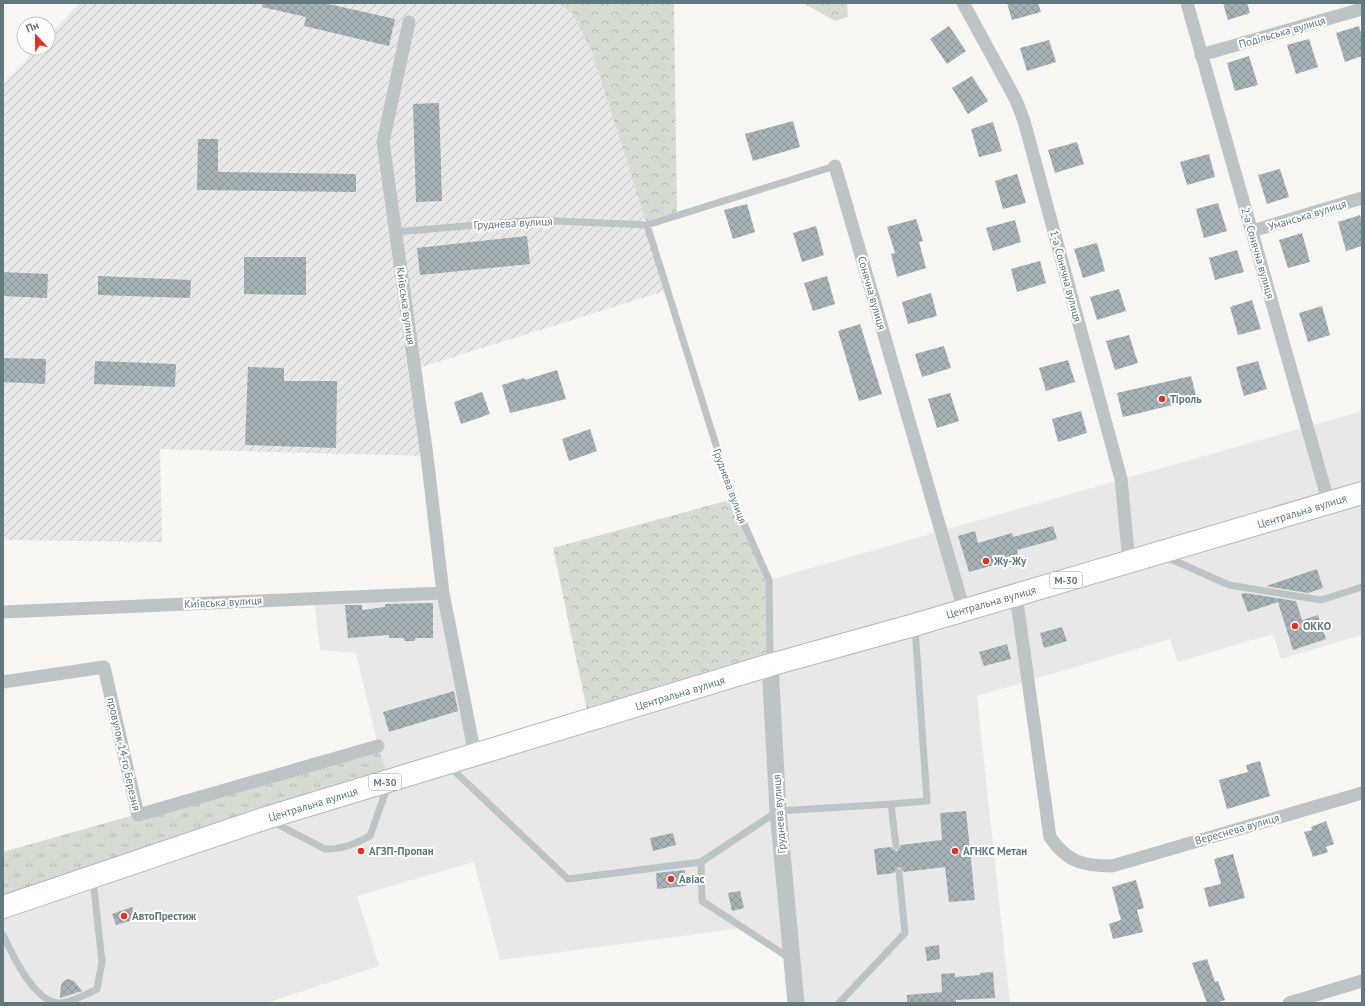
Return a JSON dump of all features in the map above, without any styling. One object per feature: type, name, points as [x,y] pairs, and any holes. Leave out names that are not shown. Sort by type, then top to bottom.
[{"type":"highway","name":"Центральна вулиця","points":[[3,907],[93,878],[266,818],[770,665],[914,625],[1329,504],[1362,493]]},
{"type":"street","name":"1-а Сонячна вулиця","points":[[963,3],[1016,100],[1024,121],[1122,479],[1129,562]]},
{"type":"street","name":"2-а Сонячна вулиця","points":[[1187,3],[1329,504]]},
{"type":"street","name":"Подільська вулиця","points":[[1201,55],[1362,9]]},
{"type":"street","name":"Київська вулиця","points":[[409,22],[383,142],[427,456],[444,593],[476,755]]},
{"type":"street","name":"Сонячна вулиця","points":[[835,166],[964,610]]},
{"type":"street","name":"Уманська вулиця","points":[[1252,231],[1362,198]]},
{"type":"street","name":"Київська вулиця","points":[[3,612],[444,593]]},
{"type":"street","name":"Вереснева вулиця","points":[[1016,595],[1050,837],[1060,851],[1074,860],[1092,866],[1112,866],[1362,793]]},
{"type":"street","name":"Груднева вулиця","points":[[770,665],[778,811],[796,1003]]},
{"type":"street","name":"провулок 14-го Березня","points":[[3,682],[104,667],[138,815],[378,746]]},
{"type":"street","points":[[1289,1003],[1362,981]]},
{"type":"lane","name":"Сонячна вулиця","points":[[647,225],[835,166]]},
{"type":"lane","name":"Груднева вулиця","points":[[395,232],[536,220],[647,225],[733,499],[769,580],[770,665]]},
{"type":"lane","points":[[1159,553],[1229,585],[1321,600],[1362,587]]},
{"type":"lane","points":[[446,764],[568,879],[701,862],[778,811],[927,801],[914,625]]},
{"type":"lane","points":[[266,818],[325,849],[334,849],[364,840],[370,836],[389,781]]},
{"type":"lane","points":[[891,804],[896,846]]},
{"type":"lane","points":[[701,862],[702,902],[791,960]]},
{"type":"lane","points":[[839,1003],[905,933],[899,872]]},
{"type":"lane","points":[[3,935],[12,955],[34,989],[49,1001],[60,1003],[85,995],[97,989],[102,962],[93,878]]},
{"type":"shaded area","points":[[80,3],[558,3],[572,13],[592,52],[668,290],[415,369],[427,456],[160,449],[162,542],[3,540],[3,84],[29,56],[56,56],[56,28]]},
{"type":"shaded area","points":[[1362,411],[1362,635],[1281,659],[1273,634],[1178,662],[1170,639],[977,696],[1010,1003],[796,1003],[791,960],[742,928],[500,960],[474,862],[357,896],[379,966],[266,1003],[3,1003],[3,907],[378,746],[356,653],[320,650],[314,598],[443,593],[476,755],[770,665],[769,580]]},
{"type":"green space","points":[[558,3],[674,3],[677,215],[647,225],[592,52],[572,13]]},
{"type":"green space","points":[[803,3],[847,3],[848,17],[835,21]]},
{"type":"green space","points":[[733,499],[769,580],[770,665],[589,720],[553,548]]},
{"type":"green space","points":[[378,746],[389,781],[3,907],[3,852]]},
{"type":"building","points":[[263,3],[324,3],[395,19],[389,46],[304,26],[306,17],[262,7]]},
{"type":"building","points":[[1007,3],[1038,3],[1041,12],[1012,20]]},
{"type":"building","points":[[1223,3],[1247,3],[1250,13],[1228,20]]},
{"type":"building","points":[[949,26],[966,51],[947,64],[930,39]]},
{"type":"building","points":[[1359,26],[1362,37],[1362,56],[1345,62],[1336,33]]},
{"type":"building","points":[[1309,39],[1318,67],[1296,74],[1287,45]]},
{"type":"building","points":[[1049,40],[1056,62],[1027,71],[1020,48]]},
{"type":"building","points":[[1249,56],[1258,85],[1235,91],[1227,63]]},
{"type":"building","points":[[972,76],[988,101],[968,114],[952,88]]},
{"type":"building","points":[[439,103],[442,201],[416,202],[413,104]]},
{"type":"building","points":[[793,121],[800,147],[753,161],[745,134]]},
{"type":"building","points":[[993,122],[1002,151],[979,157],[971,129]]},
{"type":"building","points":[[198,139],[218,139],[218,172],[356,174],[356,192],[197,190]]},
{"type":"building","points":[[1077,142],[1084,164],[1055,173],[1048,150]]},
{"type":"building","points":[[1209,154],[1215,177],[1187,185],[1180,162]]},
{"type":"building","points":[[1280,169],[1289,197],[1267,204],[1258,175]]},
{"type":"building","points":[[1017,174],[1026,203],[1003,209],[995,181]]},
{"type":"building","points":[[1218,203],[1227,231],[1204,238],[1196,209]]},
{"type":"building","points":[[747,204],[755,232],[733,239],[724,210]]},
{"type":"building","points":[[1360,215],[1362,222],[1362,246],[1346,251],[1338,222]]},
{"type":"building","points":[[916,219],[923,241],[919,242],[926,268],[897,277],[891,254],[895,253],[887,227]]},
{"type":"building","points":[[1015,220],[1021,242],[993,251],[986,228]]},
{"type":"building","points":[[816,226],[824,255],[802,262],[793,233]]},
{"type":"building","points":[[1302,233],[1310,262],[1288,268],[1279,240]]},
{"type":"building","points":[[527,236],[530,264],[420,275],[417,248]]},
{"type":"building","points":[[1097,243],[1105,271],[1083,278],[1074,249]]},
{"type":"building","points":[[1237,250],[1244,272],[1215,280],[1209,258]]},
{"type":"building","points":[[244,257],[306,257],[306,295],[244,294]]},
{"type":"building","points":[[1040,261],[1046,283],[1017,292],[1011,269]]},
{"type":"building","points":[[3,272],[48,274],[47,298],[3,296]]},
{"type":"building","points":[[98,276],[191,280],[190,298],[98,295]]},
{"type":"building","points":[[827,276],[835,304],[813,311],[804,283]]},
{"type":"building","points":[[1119,289],[1126,311],[1097,320],[1090,297]]},
{"type":"building","points":[[931,293],[937,316],[908,324],[902,302]]},
{"type":"building","points":[[1252,300],[1261,329],[1238,335],[1230,307]]},
{"type":"building","points":[[1322,306],[1330,335],[1308,342],[1299,313]]},
{"type":"building","points":[[860,324],[882,394],[859,401],[838,331]]},
{"type":"building","points":[[1129,335],[1138,363],[1115,370],[1106,341]]},
{"type":"building","points":[[944,346],[951,368],[922,377],[915,354]]},
{"type":"building","points":[[3,358],[46,359],[45,384],[3,382]]},
{"type":"building","points":[[1068,360],[1075,382],[1046,391],[1039,368]]},
{"type":"building","points":[[95,361],[176,364],[175,387],[94,384]]},
{"type":"building","points":[[1258,361],[1267,389],[1244,396],[1236,367]]},
{"type":"building","points":[[248,367],[284,368],[284,381],[337,381],[336,448],[245,445]]},
{"type":"building","points":[[557,370],[566,399],[510,413],[502,385],[524,378],[525,380]]},
{"type":"building","points":[[1191,376],[1197,399],[1123,417],[1117,393]]},
{"type":"building","points":[[482,392],[490,414],[461,424],[454,402]]},
{"type":"building","points":[[950,393],[959,421],[937,428],[928,399]]},
{"type":"building","points":[[1081,411],[1087,433],[1058,442],[1052,419]]},
{"type":"building","points":[[590,429],[597,451],[569,461],[562,439]]},
{"type":"building","points":[[1053,526],[1057,539],[1017,550],[1018,554],[1007,557],[1008,561],[969,572],[958,536],[975,531],[978,543],[1012,533],[1013,537]]},
{"type":"building","points":[[1317,569],[1323,588],[1308,593],[1266,586]]},
{"type":"building","points":[[1245,593],[1296,601],[1302,620],[1318,615],[1326,639],[1293,650],[1278,602],[1248,612],[1241,594]]},
{"type":"building","points":[[433,603],[433,638],[416,638],[414,641],[405,641],[403,638],[389,638],[389,635],[348,638],[345,605],[362,605],[362,610],[385,607],[385,604]]},
{"type":"building","points":[[1062,627],[1067,641],[1044,648],[1040,633]]},
{"type":"building","points":[[1007,644],[1011,659],[984,666],[979,652]]},
{"type":"building","points":[[454,691],[458,711],[389,732],[383,712]]},
{"type":"building","points":[[1260,761],[1270,796],[1227,809],[1219,780],[1248,772],[1246,765]]},
{"type":"building","points":[[966,811],[975,900],[949,902],[945,867],[904,872],[898,867],[894,873],[877,875],[874,849],[891,847],[897,851],[901,845],[942,840],[940,813]]},
{"type":"building","points":[[1326,821],[1334,844],[1326,847],[1328,852],[1313,857],[1304,832],[1312,830],[1311,827]]},
{"type":"building","points":[[673,833],[676,845],[653,851],[650,838]]},
{"type":"building","points":[[1233,854],[1245,898],[1209,907],[1204,888],[1221,884],[1214,859]]},
{"type":"building","points":[[685,870],[686,886],[657,889],[656,873]]},
{"type":"building","points":[[1136,880],[1144,908],[1137,910],[1143,932],[1113,939],[1109,924],[1121,920],[1112,887]]},
{"type":"building","points":[[740,891],[744,908],[732,911],[728,893]]},
{"type":"building","points":[[132,907],[136,919],[116,925],[112,914]]},
{"type":"building","points":[[939,945],[940,959],[927,961],[925,947]]},
{"type":"building","points":[[1207,959],[1215,982],[1218,981],[1225,1000],[1216,1003],[1207,1003],[1192,963]]},
{"type":"building","points":[[993,972],[995,998],[956,1000],[956,1003],[907,1003],[907,995],[942,992],[941,974],[955,973],[955,977],[980,975],[980,973]]},
{"type":"building","points":[[69,979],[74,981],[82,991],[60,998],[61,985],[65,980]]},
{"type":"place","name":"Тіроль","points":[[1162,399]]},
{"type":"place","name":"Жу-Жу","points":[[986,561]]},
{"type":"place","name":"ОККО","points":[[1295,626]]},
{"type":"place","name":"АГЗП-Пропан","points":[[361,851]]},
{"type":"place","name":"АГНКС Метан","points":[[955,851]]},
{"type":"place","name":"Авіас","points":[[671,879]]},
{"type":"place","name":"АвтоПрестиж","points":[[124,916]]}]
